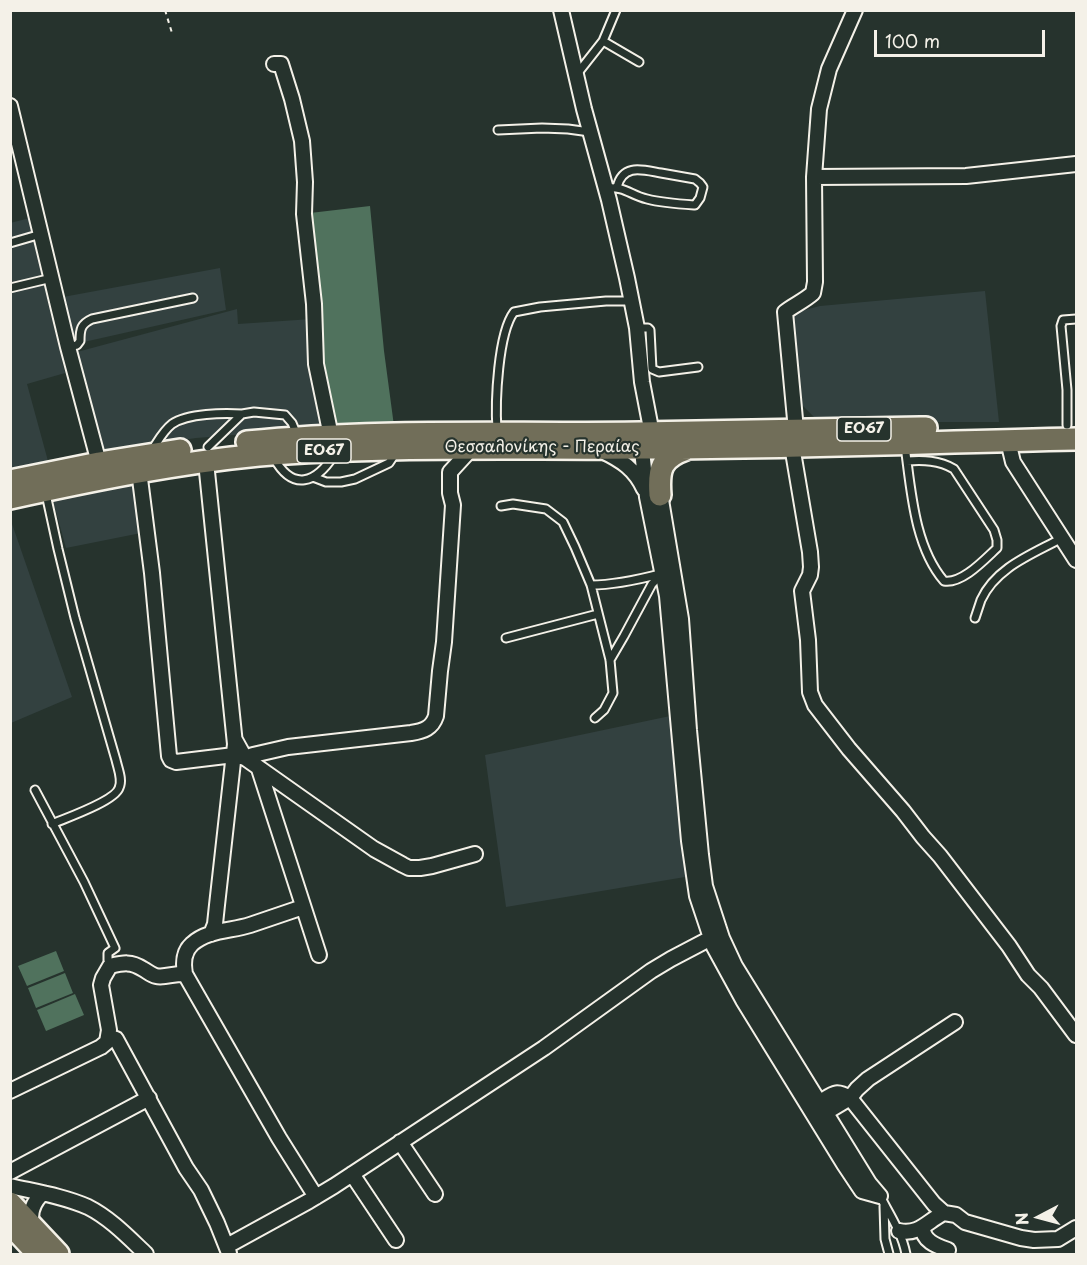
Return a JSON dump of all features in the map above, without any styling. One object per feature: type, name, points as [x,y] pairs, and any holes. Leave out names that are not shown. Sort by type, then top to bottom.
[{"type":"main road","name":"Θεσσαλονίκης - Περαίας","points":[[207,454],[272,454],[334,443],[498,432],[647,440],[1073,430]]},
{"type":"main road","name":"Θεσσαλονίκης - Περαίας","points":[[10,498],[144,463],[298,437],[398,449],[594,447],[647,440],[689,448],[794,438],[905,452],[1008,441],[1073,430]]},
{"type":"main road","points":[[654,496],[663,465],[668,457],[689,448]]},
{"type":"main road","name":"Θεσσαλονίκης - Περαίας","points":[[10,481],[99,463],[144,463]]},
{"type":"main road","points":[[10,1203],[58,1254]]},
{"type":"main road","points":[[10,1224],[38,1254]]},
{"type":"street","points":[[561,10],[590,132],[611,187],[636,328],[647,440],[667,596],[693,872],[698,896],[718,955],[743,1000],[861,1191],[880,1196]]},
{"type":"street","points":[[855,10],[829,69],[819,109],[814,177],[815,282],[813,293],[785,312],[794,438],[811,567],[810,575],[802,591],[808,640],[810,692],[815,705],[849,749],[940,856],[1009,946],[1028,975],[1041,988],[1077,1035]]},
{"type":"street","points":[[274,64],[281,64],[302,141],[305,182],[304,214],[314,304],[316,364],[334,443]]},
{"type":"street","points":[[10,106],[68,347],[99,463]]},
{"type":"street","points":[[814,177],[966,176],[1077,164]]},
{"type":"street","points":[[1008,441],[1013,462],[1077,560]]},
{"type":"street","points":[[594,447],[618,459],[633,471],[654,496],[675,576],[705,886],[722,938],[735,966],[869,1184],[880,1196]]},
{"type":"street","points":[[144,463],[169,756],[176,762],[240,756],[288,747],[411,733],[429,728],[434,723],[446,621],[453,505],[450,493],[450,472],[472,448]]},
{"type":"street","points":[[207,454],[234,740],[240,756],[215,924],[211,934]]},
{"type":"street","points":[[240,756],[374,849],[403,865],[426,867],[475,854]]},
{"type":"street","points":[[259,769],[320,956]]},
{"type":"street","points":[[179,974],[187,950],[195,942],[211,934],[248,926],[303,907]]},
{"type":"street","points":[[109,1036],[116,1039],[186,1168],[201,1190],[228,1250],[352,1174],[544,1048],[651,971],[711,938]]},
{"type":"street","points":[[10,1091],[100,1047],[107,1041],[109,1030],[101,986],[110,966],[125,962],[136,964],[158,977],[179,974]]},
{"type":"street","points":[[179,974],[315,1197]]},
{"type":"street","points":[[850,1098],[868,1079],[956,1022]]},
{"type":"street","points":[[822,1108],[834,1093],[841,1092],[850,1098],[934,1204],[944,1213],[956,1215],[965,1222],[1035,1240],[1058,1239],[1077,1228]]},
{"type":"street","points":[[10,1172],[149,1098]]},
{"type":"street","points":[[400,1142],[435,1194]]},
{"type":"street","points":[[352,1174],[396,1240]]},
{"type":"street","points":[[10,1186],[43,1193],[90,1208],[116,1227],[146,1254]]},
{"type":"street","points":[[32,1225],[33,1207],[37,1198],[43,1193]]},
{"type":"street","points":[[899,1231],[908,1233],[924,1227],[928,1222],[944,1213]]},
{"type":"street","points":[[924,1227],[923,1232],[927,1239],[948,1250]]},
{"type":"lane","points":[[576,76],[603,41],[616,10]]},
{"type":"lane","points":[[603,41],[639,62]]},
{"type":"lane","points":[[498,130],[551,128],[590,132]]},
{"type":"lane","points":[[640,169],[695,180],[703,187],[700,198],[695,204],[688,204],[649,200],[626,190],[611,187],[625,173],[640,169]]},
{"type":"lane","points":[[10,243],[41,234]]},
{"type":"lane","points":[[10,288],[52,278]]},
{"type":"lane","points":[[68,347],[77,345],[83,324],[92,319],[193,298]]},
{"type":"lane","points":[[498,432],[496,414],[502,342],[509,319],[514,312],[540,307],[631,301]]},
{"type":"lane","points":[[1073,430],[1061,326],[1063,320],[1077,319]]},
{"type":"lane","points":[[636,328],[650,330],[652,369],[659,372],[698,367]]},
{"type":"lane","points":[[144,463],[162,433],[178,420],[222,413],[254,412],[285,415],[298,437]]},
{"type":"lane","points":[[207,454],[242,414]]},
{"type":"lane","points":[[272,454],[277,463],[290,476],[309,480],[324,468],[334,443]]},
{"type":"lane","points":[[313,477],[326,482],[355,479],[389,463],[398,449]]},
{"type":"lane","points":[[905,452],[920,460],[945,464],[954,469],[994,530],[997,548],[970,572],[955,580],[944,580],[924,548],[917,523],[905,452]]},
{"type":"lane","points":[[45,490],[67,588],[121,784],[117,794],[108,800],[52,824]]},
{"type":"lane","points":[[501,506],[513,504],[546,509],[563,522],[591,585],[610,660],[613,693],[604,710],[595,718]]},
{"type":"lane","points":[[975,618],[982,599],[1005,570],[1062,538]]},
{"type":"lane","points":[[591,585],[629,582],[663,573]]},
{"type":"lane","points":[[610,660],[652,584],[663,573]]},
{"type":"lane","points":[[506,638],[598,614]]},
{"type":"lane","points":[[35,790],[84,882],[115,948],[108,953],[110,966]]},
{"type":"lane","points":[[880,1196],[899,1231],[906,1254]]},
{"type":"lane","points":[[880,1196],[884,1206],[888,1254]]},
{"type":"path","points":[[165,10],[172,33]]},
{"type":"shaded area","points":[[30,218],[65,373],[27,384],[48,461],[11,470],[10,223]]},
{"type":"shaded area","points":[[220,268],[226,310],[75,344],[63,297]]},
{"type":"shaded area","points":[[985,291],[999,422],[819,422],[800,403],[793,313],[820,306]]},
{"type":"shaded area","points":[[237,309],[238,324],[312,319],[323,428],[196,438],[102,452],[77,352]]},
{"type":"shaded area","points":[[139,476],[146,532],[66,548],[51,494]]},
{"type":"shaded area","points":[[11,521],[72,697],[10,723]]},
{"type":"shaded area","points":[[675,715],[685,877],[506,907],[485,755]]},
{"type":"green space","points":[[370,206],[384,351],[394,426],[335,426],[322,364],[310,213]]},
{"type":"green space","points":[[56,951],[64,971],[27,986],[18,966]]},
{"type":"green space","points":[[65,973],[73,993],[36,1008],[28,988]]},
{"type":"green space","points":[[75,994],[84,1015],[46,1031],[37,1010]]}]
